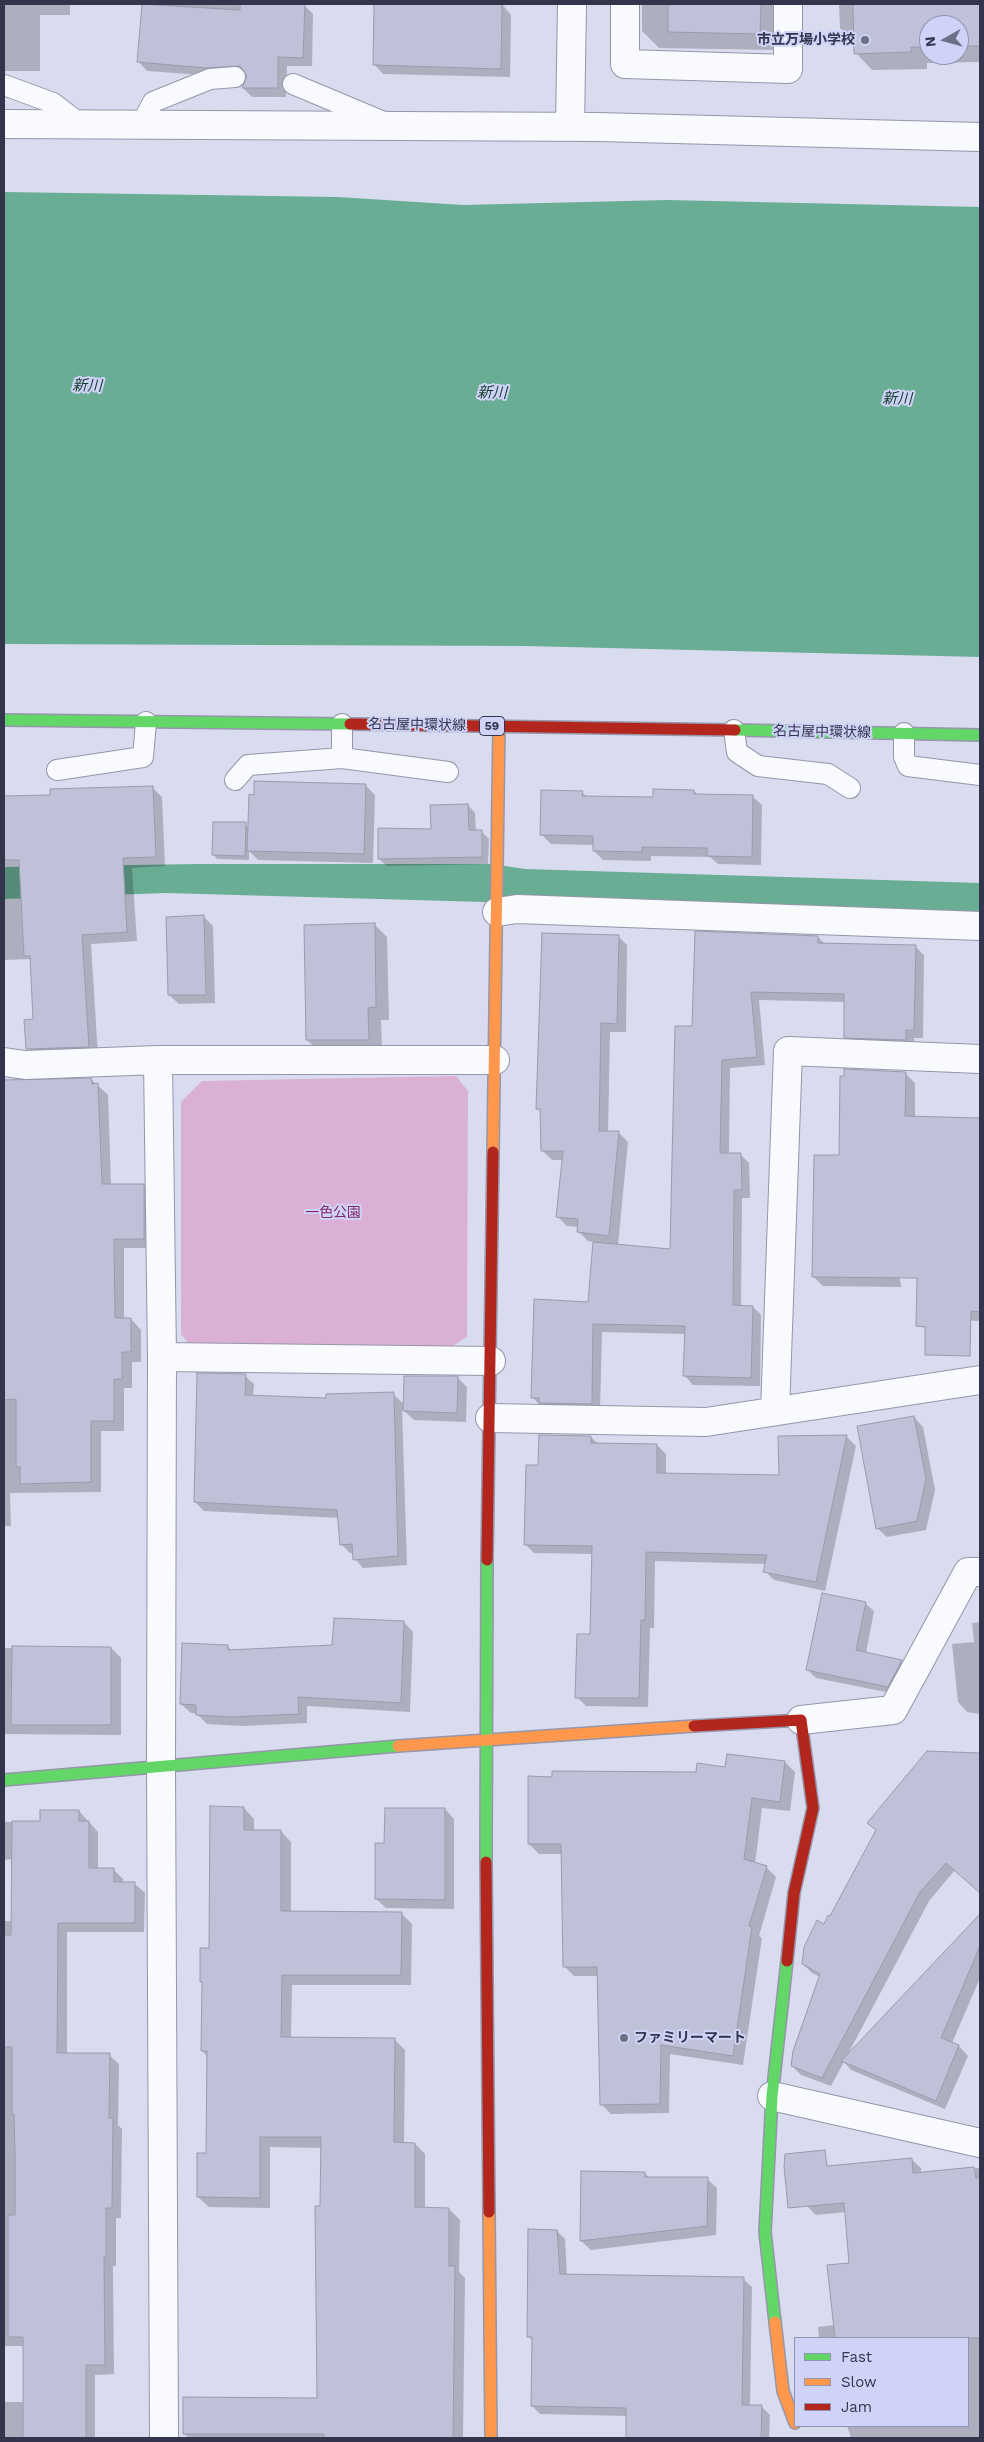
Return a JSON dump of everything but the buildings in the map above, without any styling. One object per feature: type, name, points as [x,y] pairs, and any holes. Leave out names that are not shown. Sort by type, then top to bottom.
[{"type":"street","points":[[570,127],[572,4]]},
{"type":"street","points":[[625,4],[625,64],[788,69],[788,4]]},
{"type":"street","points":[[4,124],[142,123],[570,127],[980,137]]},
{"type":"street","name":"名古屋中環状線","points":[[4,720],[499,726],[980,735]]},
{"type":"street","points":[[491,2438],[485,1739],[499,726]]},
{"type":"street","points":[[497,912],[517,909],[980,926]]},
{"type":"street","points":[[775,1411],[788,1051],[980,1059]]},
{"type":"street","points":[[4,1062],[25,1065],[158,1060],[495,1060]]},
{"type":"street","points":[[158,1060],[162,1357],[161,1766],[164,2438]]},
{"type":"street","points":[[162,1357],[491,1361]]},
{"type":"street","points":[[490,1418],[706,1422],[980,1380]]},
{"type":"street","points":[[4,1780],[485,1739],[801,1720],[893,1710],[968,1572],[980,1572]]},
{"type":"street","points":[[794,2419],[783,2391],[765,2232],[772,2096],[794,1893],[814,1808],[801,1720]]},
{"type":"street","points":[[772,2096],[980,2143]]},
{"type":"lane","points":[[142,123],[153,102],[210,80],[235,77]]},
{"type":"lane","points":[[293,84],[393,126]]},
{"type":"lane","points":[[4,85],[53,103],[79,123]]},
{"type":"lane","points":[[58,770],[143,756],[146,722]]},
{"type":"lane","points":[[342,724],[342,758]]},
{"type":"lane","points":[[734,730],[736,752],[758,766],[828,774],[850,788]]},
{"type":"lane","points":[[904,733],[904,757],[908,766],[980,775]]},
{"type":"lane","points":[[235,780],[248,765],[342,758],[448,772]]},
{"type":"green space","name":"一色公園","points":[[456,1076],[468,1091],[467,1337],[449,1348],[191,1346],[181,1334],[181,1102],[202,1081]]},
{"type":"water","name":"新川","points":[[4,192],[338,197],[463,205],[667,200],[980,207],[980,657],[526,646],[4,644]]},
{"type":"water","points":[[197,864],[492,864],[525,869],[980,883],[980,916],[166,893],[4,899],[4,867]]},
{"type":"traffic: fast","points":[[4,720],[350,724]]},
{"type":"traffic: fast","points":[[735,730],[980,735]]},
{"type":"traffic: fast","points":[[486,1862],[487,1560]]},
{"type":"traffic: fast","points":[[4,1780],[398,1746]]},
{"type":"traffic: fast","points":[[775,2322],[765,2232],[772,2096],[787,1961]]},
{"type":"traffic: slow","points":[[493,1152],[499,726]]},
{"type":"traffic: slow","points":[[398,1746],[694,1726]]},
{"type":"traffic: slow","points":[[489,2212],[491,2438]]},
{"type":"traffic: slow","points":[[775,2322],[783,2391],[794,2420]]},
{"type":"traffic: jam","points":[[350,724],[735,730]]},
{"type":"traffic: jam","points":[[487,1560],[493,1152]]},
{"type":"traffic: jam","points":[[694,1726],[801,1720],[813,1808],[794,1893],[787,1961]]},
{"type":"traffic: jam","points":[[486,1862],[489,2212]]},
{"type":"place","name":"市立万場小学校","points":[[865,40]]},
{"type":"place","name":"ファミリーマート","points":[[624,2038]]}]
